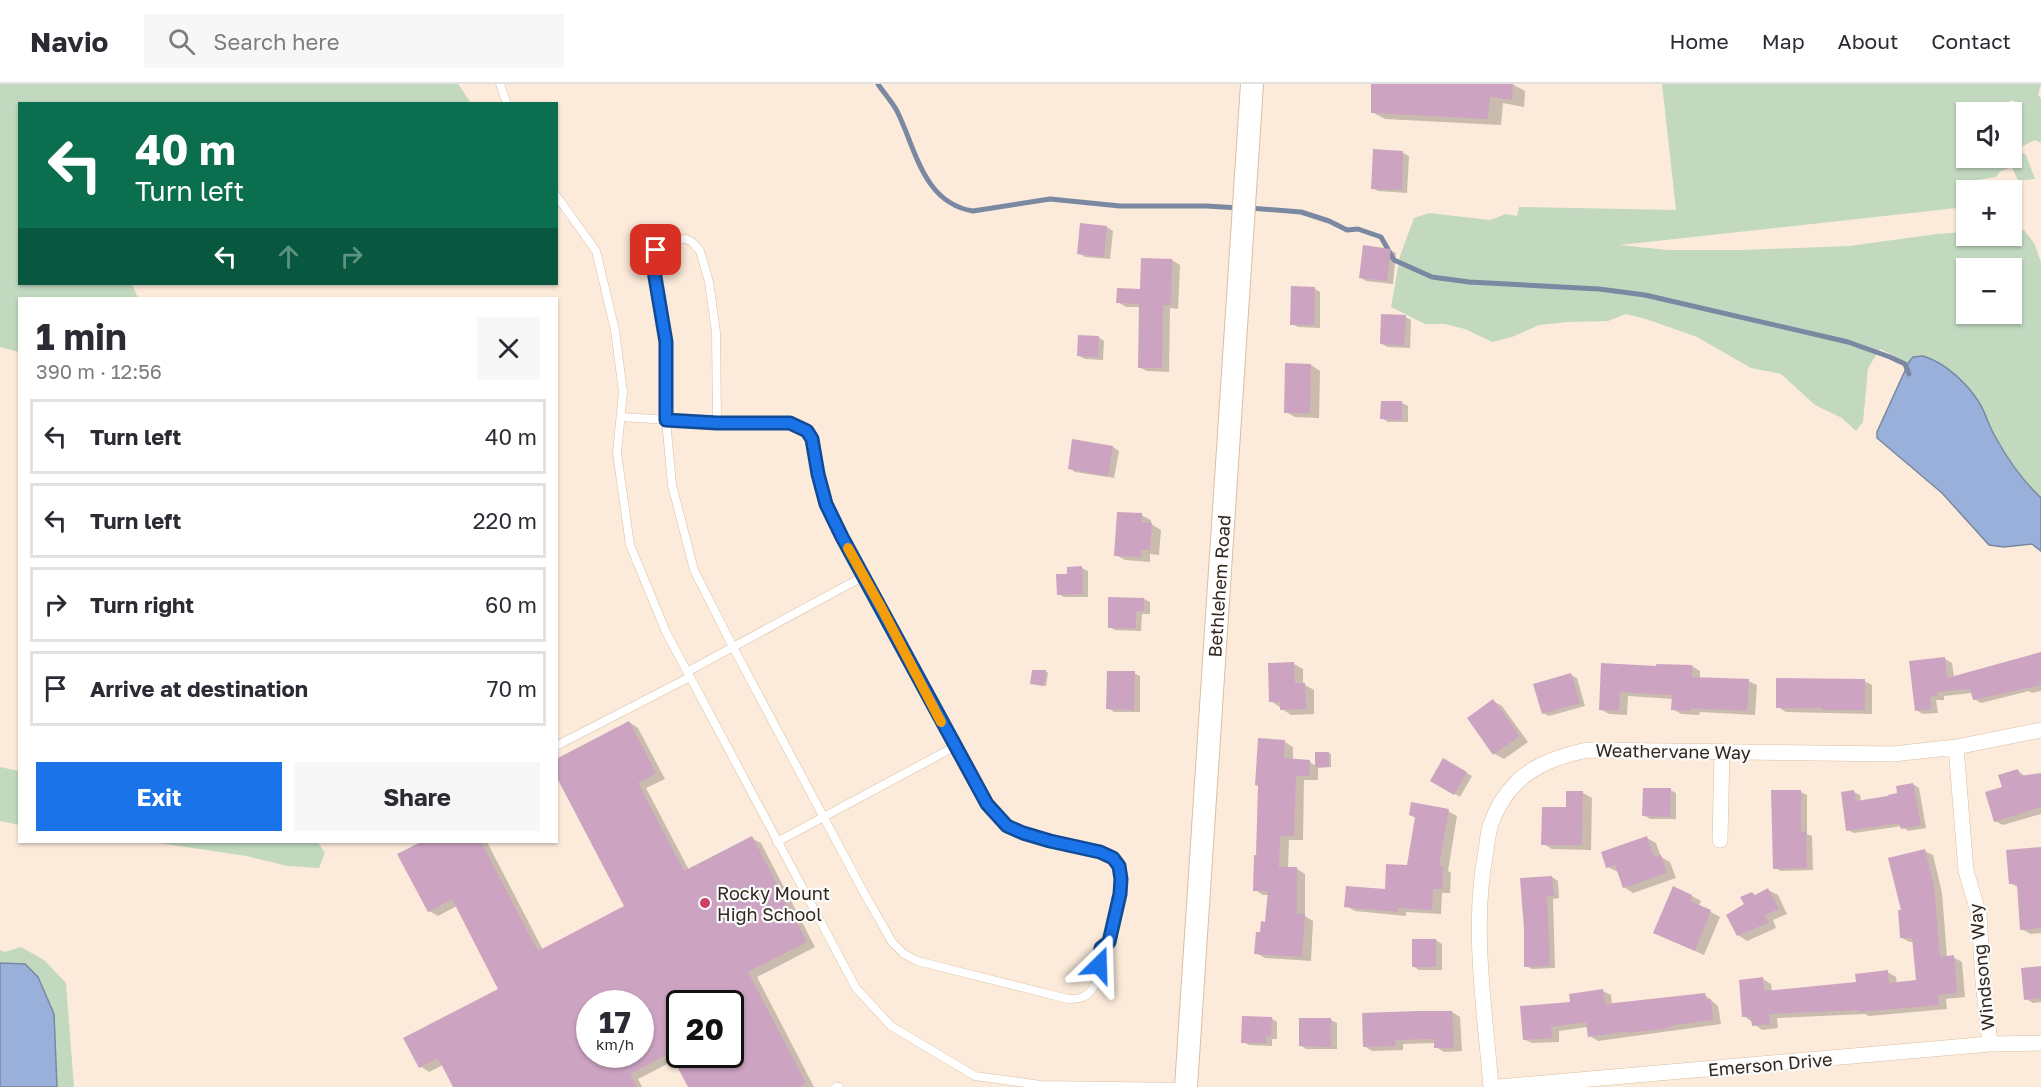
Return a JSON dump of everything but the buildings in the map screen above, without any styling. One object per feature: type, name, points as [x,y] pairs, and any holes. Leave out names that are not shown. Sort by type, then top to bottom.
[{"type":"main road","name":"Bethlehem Road","points":[[1188,1087],[1252,84]]},
{"type":"street","name":"Weathervane Way","points":[[1491,1087],[1480,928],[1481,875],[1491,824],[1502,801],[1517,782],[1535,768],[1554,758],[1587,750],[1893,754],[1956,747],[2041,730]]},
{"type":"street","name":"Windsong Way","points":[[1956,747],[1966,871],[1979,915],[1990,1044]]},
{"type":"street","points":[[1720,840],[1722,751]]},
{"type":"street","name":"Emerson Drive","points":[[1499,1087],[1990,1044],[2041,1043]]},
{"type":"lane","points":[[500,84],[506,102]]},
{"type":"lane","points":[[558,198],[596,251],[615,330],[623,392],[617,453],[630,545],[666,632],[856,988],[891,1026],[975,1076],[1041,1085],[1188,1087]]},
{"type":"lane","points":[[621,417],[666,420],[717,423],[790,423],[807,431],[812,439],[826,504],[954,747],[987,804],[1007,826],[1050,841],[1100,852],[1113,858],[1119,866],[1120,894],[1114,925],[1109,942],[1101,948],[1097,980],[1092,990],[1083,997],[1068,999],[936,967],[904,954],[892,942],[694,570],[672,485],[666,420],[666,342],[652,259],[656,250],[664,244],[686,239],[700,251],[709,282],[716,332],[717,423]]},
{"type":"lane","points":[[558,745],[864,576]]},
{"type":"lane","points":[[777,842],[954,747]]},
{"type":"green space","points":[[0,84],[458,84],[470,102],[18,102],[18,285],[132,285],[138,297],[18,297],[18,352],[0,347]]},
{"type":"green space","points":[[1662,84],[2041,84],[2038,95],[2041,98],[2041,143],[2035,140],[2022,146],[2022,102],[2014,102],[2014,100],[1956,102],[1956,168],[2009,168],[2001,171],[1996,177],[1956,180],[1956,208],[1620,245],[1667,250],[1743,250],[1849,246],[1956,233],[1956,246],[2022,246],[2022,230],[2024,230],[2034,243],[2041,262],[2041,498],[2008,458],[1969,388],[1953,372],[1934,361],[1913,357],[1907,368],[1893,355],[1880,349],[1868,368],[1863,422],[1856,431],[1842,418],[1815,405],[1781,374],[1751,368],[1697,337],[1646,319],[1626,314],[1608,321],[1539,325],[1512,337],[1492,342],[1465,329],[1445,324],[1425,324],[1391,307],[1400,256],[1414,218],[1429,213],[1490,220],[1506,214],[1517,216],[1519,207],[1676,210]]},
{"type":"green space","points":[[2022,153],[2026,155],[2035,179],[2018,180],[2012,168],[2022,168]]},
{"type":"green space","points":[[0,767],[18,771],[18,825],[0,821]]},
{"type":"green space","points":[[160,843],[319,843],[325,853],[319,868],[288,866],[246,856]]},
{"type":"green space","points":[[21,947],[44,960],[66,983],[74,1087],[57,1087],[54,1014],[25,964],[0,963],[0,950],[5,952]]},
{"type":"water","points":[[1923,356],[1948,369],[1969,389],[1980,404],[2011,462],[2041,498],[2041,551],[2032,544],[2004,547],[1989,545],[1942,493],[1877,438],[1877,432],[1909,362],[1913,357]]},
{"type":"water","points":[[0,963],[25,964],[38,977],[54,1014],[57,1087],[0,1087]]},
{"type":"waterway","points":[[878,84],[897,111],[923,172],[932,186],[956,206],[973,211],[1050,199],[1120,206],[1240,208]]},
{"type":"waterway","points":[[1249,208],[1301,212],[1329,221],[1347,230],[1358,229],[1381,237],[1394,260],[1432,277],[1469,282],[1599,289],[1645,295],[1848,342],[1905,364],[1909,374]]},
{"type":"slow traffic","points":[[848,548],[941,722]]},
{"type":"place","name":"Rocky Mount High School","points":[[705,903]]},
{"type":"route","points":[[656,250],[652,259],[654,280],[666,342],[666,420],[790,423],[807,431],[812,439],[826,504],[987,804],[1007,826],[1050,841],[1100,852],[1113,858],[1119,866],[1120,894],[1114,925],[1109,942],[1101,948],[1099,965]]}]
